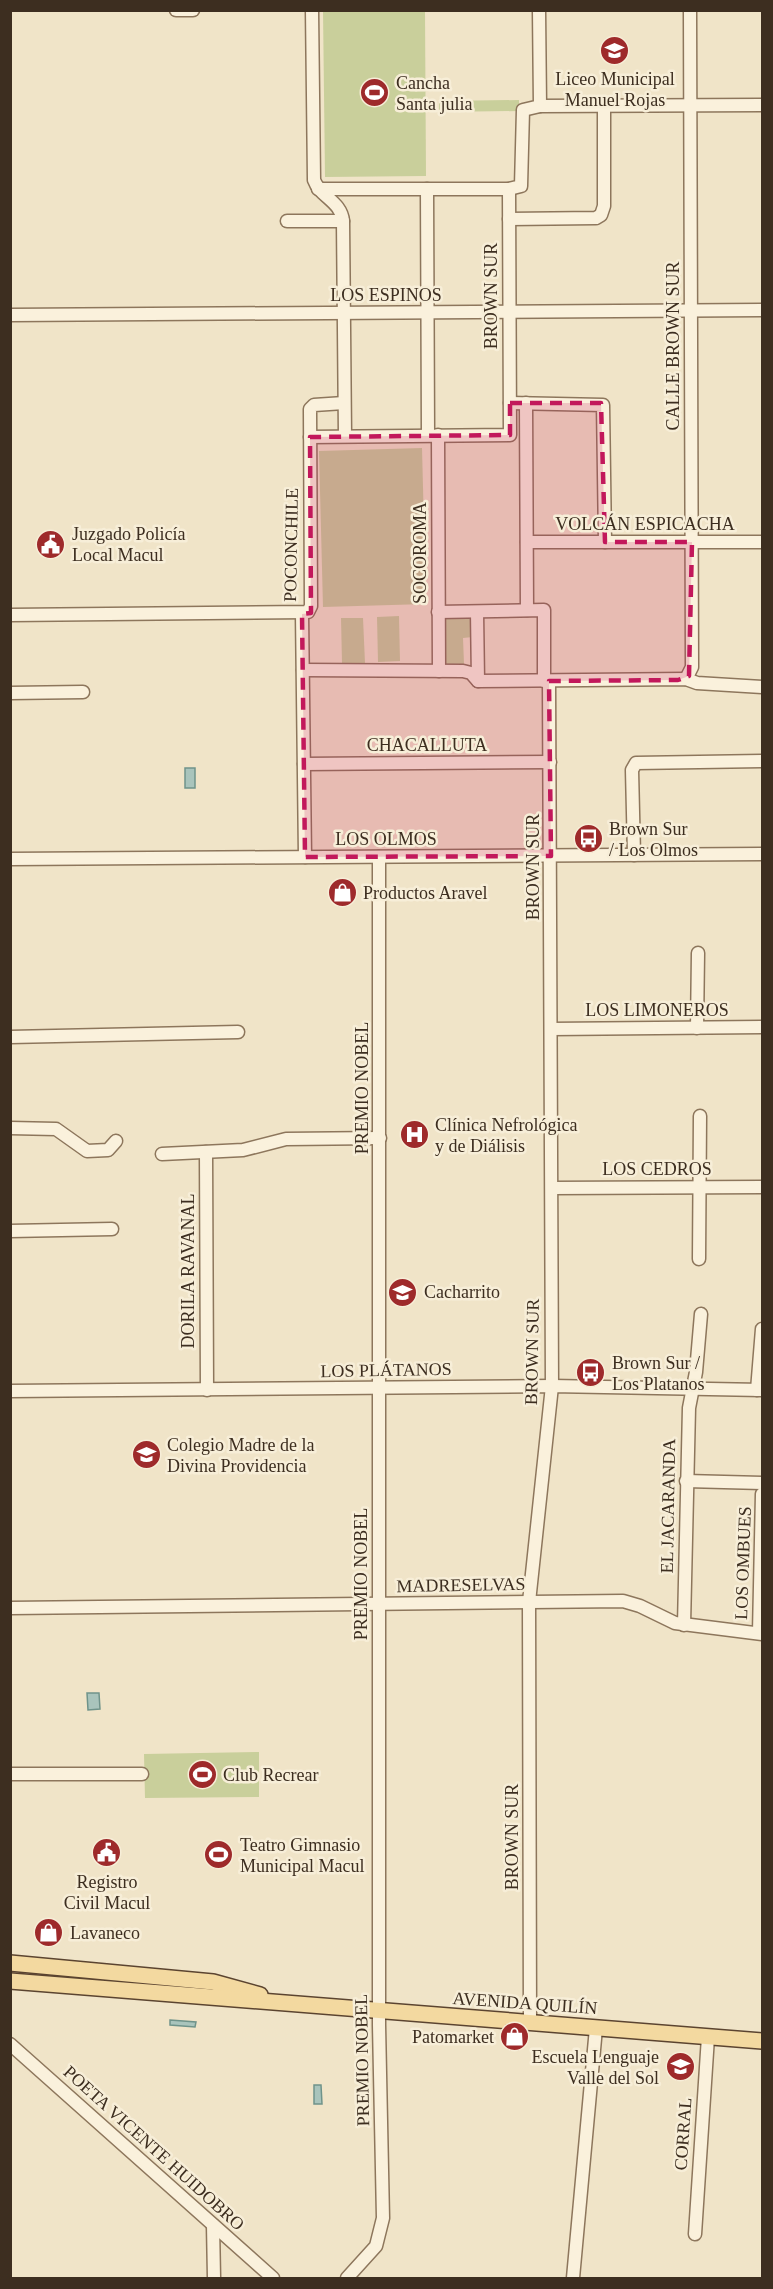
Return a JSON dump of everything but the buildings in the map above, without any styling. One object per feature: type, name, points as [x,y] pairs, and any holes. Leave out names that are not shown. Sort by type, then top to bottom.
[{"type":"main road","name":"AVENIDA QUILÍN","points":[[10,1963],[213,1982],[285,2002]]},
{"type":"main road","points":[[74,1987],[72,1977],[76,1969]]},
{"type":"main road","name":"AVENIDA QUILÍN","points":[[10,1981],[762,2041]]},
{"type":"street","points":[[176,10],[194,10]]},
{"type":"street","points":[[312,10],[314,175],[318,189],[339,207],[343,220],[345,436]]},
{"type":"street","points":[[539,10],[540,106]]},
{"type":"street","name":"CALLE BROWN SUR","points":[[686,679],[692,667],[690,10]]},
{"type":"street","points":[[318,189],[519,188],[523,183],[524,110],[540,106],[762,105]]},
{"type":"street","points":[[509,219],[596,218],[601,215],[604,206],[604,106]]},
{"type":"street","name":"SOCOROMA","points":[[428,189],[428,312],[439,670]]},
{"type":"street","name":"BROWN SUR","points":[[310,436],[510,435],[508,189]]},
{"type":"street","points":[[287,221],[343,220]]},
{"type":"street","name":"LOS ESPINOS","points":[[10,315],[762,310]]},
{"type":"street","name":"POCONCHILE","points":[[305,857],[302,614],[308,612],[311,606],[311,406],[344,403]]},
{"type":"street","points":[[510,403],[598,403],[604,407],[605,542]]},
{"type":"street","points":[[438,612],[526,610],[526,403]]},
{"type":"street","name":"VOLCÁN ESPICACHA","points":[[527,542],[762,542]]},
{"type":"street","name":"BROWN SUR","points":[[526,610],[544,610],[550,762],[552,1188],[552,1386],[529,1602],[530,2023]]},
{"type":"street","points":[[477,612],[478,681]]},
{"type":"street","points":[[10,615],[302,614]]},
{"type":"street","points":[[303,670],[467,671],[478,681],[686,679],[698,683],[762,687]]},
{"type":"street","points":[[10,693],[83,692]]},
{"type":"street","name":"CHACALLUTA","points":[[304,764],[550,762]]},
{"type":"street","points":[[634,855],[632,772],[636,763],[762,762]]},
{"type":"street","name":"LOS OLMOS","points":[[10,859],[762,854]]},
{"type":"street","name":"PREMIO NOBEL","points":[[347,2278],[372,2252],[383,2225],[379,2011],[379,857]]},
{"type":"street","points":[[697,1028],[698,953]]},
{"type":"street","name":"LOS LIMONEROS","points":[[551,1029],[762,1027]]},
{"type":"street","points":[[10,1037],[238,1032]]},
{"type":"street","points":[[699,1259],[700,1116]]},
{"type":"street","points":[[10,1128],[56,1130],[87,1151],[108,1149],[116,1141]]},
{"type":"street","points":[[162,1154],[243,1150],[286,1139],[380,1138]]},
{"type":"street","name":"DORILA RAVANAL","points":[[206,1152],[207,1389]]},
{"type":"street","name":"LOS CEDROS","points":[[552,1188],[762,1186]]},
{"type":"street","points":[[10,1231],[112,1229]]},
{"type":"street","name":"EL JACARANDA","points":[[684,1625],[686,1480],[692,1389],[701,1314]]},
{"type":"street","points":[[760,1390],[762,1329]]},
{"type":"street","name":"LOS PLÁTANOS","points":[[10,1391],[552,1386],[760,1390]]},
{"type":"street","points":[[686,1480],[762,1483]]},
{"type":"street","name":"LOS OMBUES","points":[[760,1634],[762,1494]]},
{"type":"street","name":"MADRESELVAS","points":[[10,1608],[628,1602],[668,1621],[684,1625],[760,1634]]},
{"type":"street","points":[[10,1774],[142,1774]]},
{"type":"street","points":[[573,2278],[596,2028]]},
{"type":"street","name":"CORRAL","points":[[695,2234],[708,2037]]},
{"type":"street","name":"POETA VICENTE HUIDOBRO","points":[[10,2044],[273,2278]]},
{"type":"street","points":[[213,2225],[214,2278]]},
{"type":"highlighted area","points":[[510,403],[601,403],[605,542],[692,542],[689,676],[678,680],[549,681],[551,856],[305,857],[302,614],[311,613],[310,437],[510,435]]},
{"type":"green space","name":"Cancha Santa julia","points":[[323,11],[425,11],[426,176],[325,177]]},
{"type":"green space","points":[[519,100],[519,111],[439,112],[439,101]]},
{"type":"green space","points":[[422,448],[426,604],[323,607],[319,451]]},
{"type":"green space","points":[[472,615],[473,637],[463,638],[464,664],[443,665],[442,616]]},
{"type":"green space","points":[[399,616],[400,661],[378,662],[377,617]]},
{"type":"green space","points":[[341,618],[363,618],[365,663],[342,663]]},
{"type":"green space","name":"Club Recrear","points":[[259,1752],[259,1797],[145,1798],[144,1754]]},
{"type":"water","points":[[185,768],[195,768],[195,788],[185,788]]},
{"type":"water","points":[[87,1693],[99,1693],[100,1709],[88,1710]]},
{"type":"water","points":[[170,2020],[196,2022],[195,2027],[170,2025]]},
{"type":"water","points":[[314,2085],[321,2085],[322,2104],[314,2104]]},
{"type":"place","name":"Liceo Municipal Manuel Rojas","points":[[615,50]]},
{"type":"place","name":"Cancha Santa julia","points":[[375,93]]},
{"type":"place","name":"Juzgado Policía Local Macul","points":[[51,544]]},
{"type":"place","name":"Brown Sur / Los Olmos","points":[[588,839]]},
{"type":"place","name":"Productos Aravel","points":[[342,893]]},
{"type":"place","name":"Clínica Nefrológica y de Diálisis","points":[[414,1135]]},
{"type":"place","name":"Cacharrito","points":[[403,1292]]},
{"type":"place","name":"Brown Sur / Los Platanos","points":[[591,1373]]},
{"type":"place","name":"Colegio Madre de la Divina Providencia","points":[[146,1455]]},
{"type":"place","name":"Club Recrear","points":[[202,1775]]},
{"type":"place","name":"Registro Civil Macul","points":[[107,1853]]},
{"type":"place","name":"Teatro Gimnasio Municipal Macul","points":[[219,1855]]},
{"type":"place","name":"Lavaneco","points":[[49,1933]]},
{"type":"place","name":"Patomarket","points":[[515,2037]]},
{"type":"place","name":"Escuela Lenguaje Valle del Sol","points":[[680,2067]]}]
